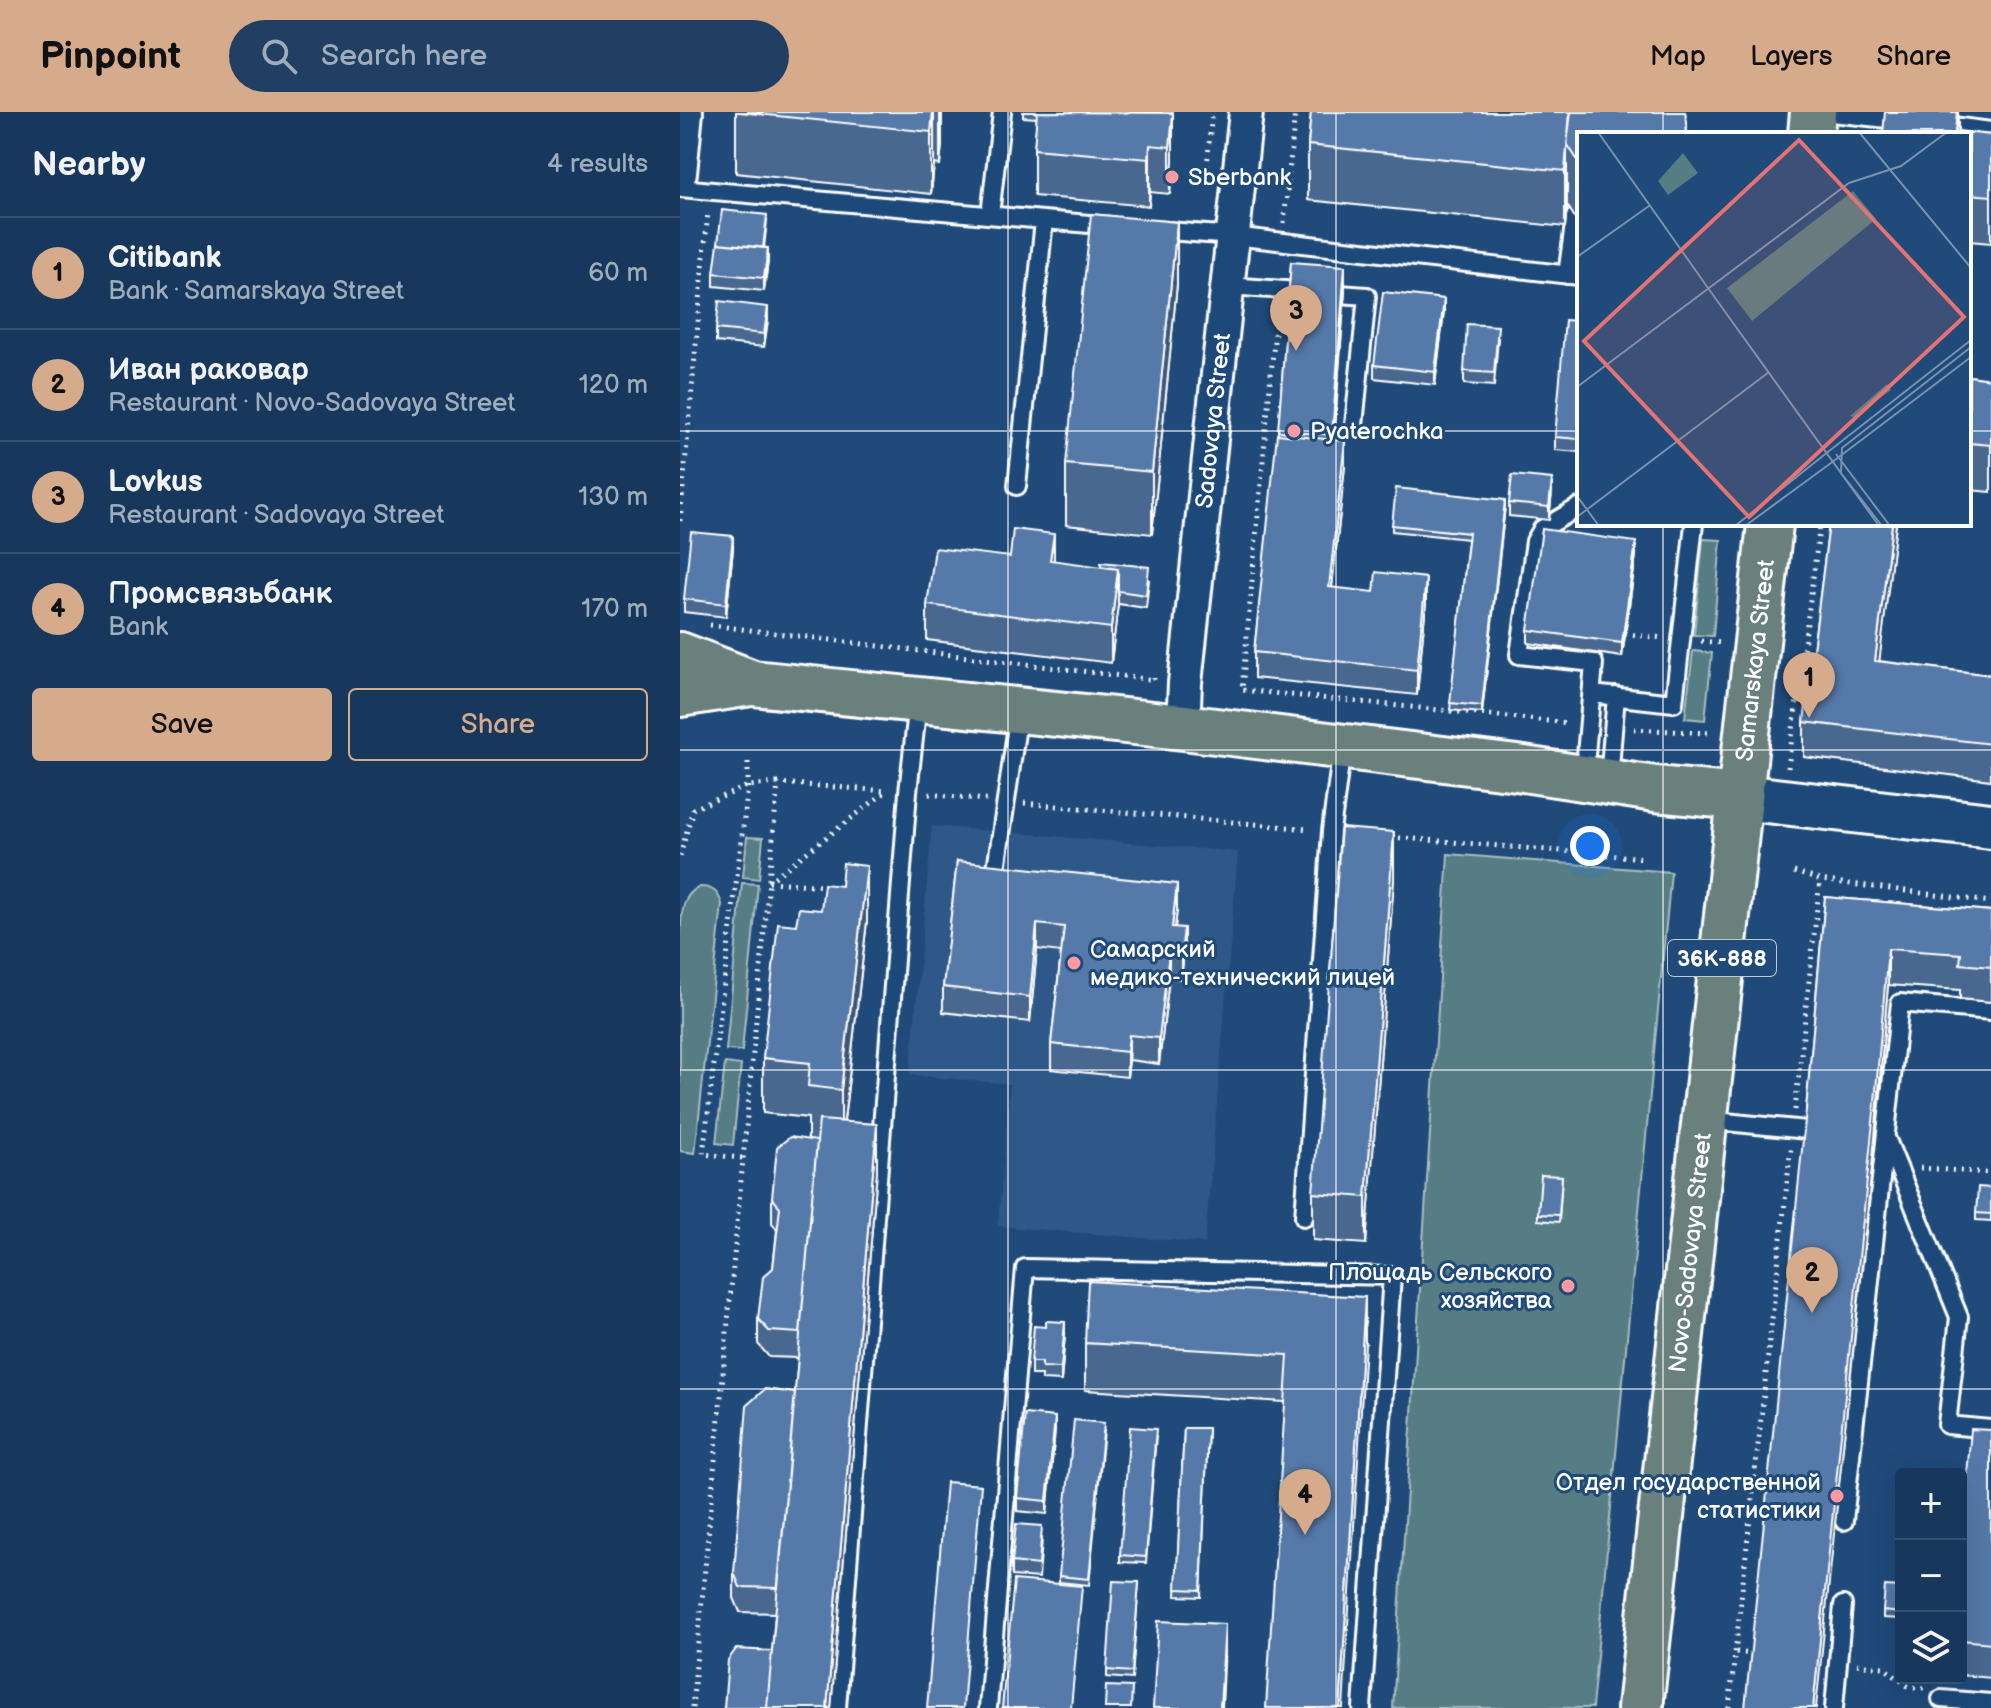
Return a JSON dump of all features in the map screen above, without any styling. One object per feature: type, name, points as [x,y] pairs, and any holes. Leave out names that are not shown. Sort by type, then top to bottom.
[{"type":"main road","points":[[1811,132],[1813,112]]},
{"type":"main road","name":"Samarskaya Street","points":[[1740,797],[1770,526]]},
{"type":"main road","points":[[694,640],[753,683]]},
{"type":"main road","points":[[680,694],[753,683],[1183,727],[1655,789],[1740,797]]},
{"type":"main road","name":"Novo-Sadovaya Street","points":[[1640,1708],[1740,797]]},
{"type":"street","points":[[680,173],[686,112]]},
{"type":"street","name":"Sadovaya Street","points":[[1183,727],[1185,683],[1246,112]]},
{"type":"street","points":[[1740,797],[1991,826]]},
{"type":"lane","points":[[990,215],[1002,112]]},
{"type":"lane","points":[[1822,112],[1991,131]]},
{"type":"lane","points":[[680,188],[1233,236],[1573,276],[1575,217]]},
{"type":"lane","points":[[1017,486],[1044,220]]},
{"type":"lane","points":[[1228,286],[1367,296],[1354,425]]},
{"type":"lane","points":[[1577,508],[1542,529],[1535,541],[1519,655],[1594,663],[1590,725],[1596,779]]},
{"type":"lane","points":[[1592,694],[1674,703],[1694,526]]},
{"type":"lane","points":[[1596,779],[1615,728],[1616,696]]},
{"type":"lane","points":[[837,1708],[908,792],[918,700]]},
{"type":"lane","points":[[996,869],[1019,710]]},
{"type":"lane","points":[[1304,1217],[1331,831],[1342,747]]},
{"type":"lane","points":[[1844,1521],[1880,1138],[1900,1003],[1991,1011]]},
{"type":"lane","points":[[1703,1120],[1800,1129]]},
{"type":"lane","points":[[1880,1138],[1897,1166],[1959,1317],[1947,1425],[1991,1429]]},
{"type":"lane","points":[[988,1708],[1025,1268],[1392,1276],[1362,1708]]},
{"type":"lane","points":[[1834,1708],[1843,1605]]},
{"type":"lane","points":[[1941,1699],[1991,1703]]},
{"type":"path","points":[[1283,242],[1295,112]]},
{"type":"path","points":[[680,521],[710,190]]},
{"type":"path","points":[[1278,289],[1242,690],[1590,725]]},
{"type":"path","points":[[1797,768],[1787,767],[1820,526]]},
{"type":"path","points":[[694,640],[1154,680]]},
{"type":"path","points":[[1615,728],[1709,733]]},
{"type":"path","points":[[742,1158],[703,1154],[748,786],[748,760]]},
{"type":"path","points":[[680,856],[693,809],[748,786],[778,783],[1331,831]]},
{"type":"path","points":[[692,1708],[778,783]]},
{"type":"path","points":[[768,882],[888,791]]},
{"type":"path","points":[[1388,836],[1645,858]]},
{"type":"path","points":[[1794,872],[1820,880],[1991,902]]},
{"type":"path","points":[[1729,1708],[1800,1129],[1820,880]]},
{"type":"path","points":[[768,882],[842,887]]},
{"type":"path","points":[[1897,1166],[1991,1173]]},
{"type":"path","points":[[1736,1652],[1753,1654]]},
{"type":"path","points":[[1838,1662],[1883,1667],[1909,1687]]},
{"type":"shaded area","name":"Самарский медико-технический лицей","points":[[932,826],[1238,852],[1205,1243],[998,1226],[1010,1084],[910,1075]]},
{"type":"green space","points":[[1703,539],[1721,540],[1713,636],[1694,635]]},
{"type":"green space","points":[[1693,651],[1712,653],[1705,720],[1685,718]]},
{"type":"green space","points":[[747,837],[763,838],[759,879],[743,877]]},
{"type":"green space","name":"Площадь Сельского хозяйства","points":[[1448,854],[1671,872],[1592,1708],[1393,1708]]},
{"type":"green space","points":[[742,883],[758,884],[742,1051],[726,1050]]},
{"type":"green space","points":[[700,887],[714,891],[722,904],[695,1153],[680,1151],[680,936],[685,901]]},
{"type":"green space","points":[[725,1063],[741,1065],[733,1145],[716,1143]]},
{"type":"building","points":[[739,112],[933,112],[931,132]]},
{"type":"building","points":[[1037,112],[1173,113],[1170,147],[1150,145],[1149,159],[1034,149]]},
{"type":"building","points":[[1311,112],[1570,112],[1565,171],[1308,145]]},
{"type":"building","points":[[1571,112],[1685,112],[1686,132],[1577,132],[1577,159],[1567,144]]},
{"type":"building","points":[[1885,112],[1957,112],[1955,131],[1964,132],[1883,132]]},
{"type":"building","points":[[1971,133],[1991,135],[1991,196],[1971,194]]},
{"type":"building","points":[[722,210],[767,215],[763,248],[718,243]]},
{"type":"building","points":[[1091,214],[1177,222],[1152,472],[1066,464]]},
{"type":"building","points":[[718,243],[768,248],[764,278],[714,273]]},
{"type":"building","points":[[1291,262],[1345,266],[1332,435],[1278,431]]},
{"type":"building","points":[[1383,292],[1444,299],[1435,372],[1374,365]]},
{"type":"building","points":[[719,301],[768,307],[764,334],[716,329]]},
{"type":"building","points":[[1565,320],[1577,321],[1577,439],[1555,437]]},
{"type":"building","points":[[1467,324],[1498,326],[1494,373],[1464,371]]},
{"type":"building","points":[[1971,376],[1991,379],[1991,445],[1971,443]]},
{"type":"building","points":[[1277,434],[1345,441],[1329,587],[1374,592],[1376,572],[1426,578],[1417,670],[1254,652]]},
{"type":"building","points":[[1512,475],[1552,479],[1549,507],[1509,503]]},
{"type":"building","points":[[1396,488],[1505,500],[1482,706],[1450,703],[1469,533],[1392,525]]},
{"type":"building","points":[[1829,526],[1892,526],[1875,661],[1991,675],[1991,744],[1804,722]]},
{"type":"building","points":[[1013,529],[1054,534],[1050,560],[1118,569],[1111,628],[927,605],[935,548],[1010,557]]},
{"type":"building","points":[[1542,529],[1636,542],[1622,643],[1528,630]]},
{"type":"building","points":[[691,532],[733,536],[726,604],[684,599]]},
{"type":"building","points":[[1101,562],[1149,567],[1146,595],[1118,591],[1118,569],[1101,566]]},
{"type":"building","points":[[1341,828],[1394,832],[1366,1197],[1313,1193]]},
{"type":"building","points":[[957,861],[1177,884],[1172,927],[1184,928],[1181,954],[1169,953],[1159,1038],[1129,1035],[1127,1052],[1051,1044],[1064,927],[1037,924],[1030,997],[943,987]]},
{"type":"building","points":[[843,863],[867,866],[841,1090],[808,1086],[810,1063],[763,1058],[778,923],[796,925],[799,908],[821,910],[824,884],[841,886]]},
{"type":"building","points":[[1825,897],[1991,911],[1991,967],[1960,964],[1961,954],[1888,949],[1813,1708],[1745,1708],[1806,1110]]},
{"type":"building","points":[[819,1120],[877,1124],[827,1708],[767,1708]]},
{"type":"building","points":[[790,1137],[817,1141],[800,1333],[769,1331],[758,1319],[763,1277],[773,1268],[780,1207],[772,1198],[777,1147]]},
{"type":"building","points":[[1541,1175],[1562,1176],[1559,1215],[1538,1214]]},
{"type":"building","points":[[1978,1187],[1991,1188],[1991,1214],[1976,1213]]},
{"type":"building","points":[[1088,1281],[1365,1297],[1340,1708],[1266,1708],[1288,1355],[1085,1343]]},
{"type":"building","points":[[1046,1321],[1065,1322],[1061,1368],[1042,1367],[1042,1362],[1031,1362],[1034,1326],[1046,1327]]},
{"type":"building","points":[[765,1389],[795,1393],[778,1588],[740,1587],[734,1573],[747,1405]]},
{"type":"building","points":[[1025,1414],[1055,1417],[1047,1501],[1017,1498]]},
{"type":"building","points":[[1074,1420],[1104,1423],[1089,1579],[1059,1576]]},
{"type":"building","points":[[1130,1427],[1156,1429],[1146,1557],[1120,1555]]},
{"type":"building","points":[[1184,1428],[1208,1428],[1201,1590],[1176,1589]]},
{"type":"building","points":[[1971,1429],[1991,1430],[1991,1643],[1967,1641],[1967,1475]]},
{"type":"building","points":[[946,1482],[981,1485],[963,1708],[927,1708]]},
{"type":"building","points":[[1016,1524],[1042,1526],[1039,1565],[1012,1562]]},
{"type":"building","points":[[1014,1580],[1082,1586],[1071,1708],[1002,1708]]},
{"type":"building","points":[[1113,1581],[1139,1582],[1132,1672],[1107,1670]]},
{"type":"building","points":[[1885,1586],[1895,1587],[1895,1612],[1883,1611]]},
{"type":"building","points":[[1158,1621],[1225,1624],[1220,1708],[1153,1708]]},
{"type":"building","points":[[736,1649],[772,1651],[767,1708],[724,1708],[728,1660]]},
{"type":"building","points":[[1106,1686],[1132,1687],[1131,1708],[1105,1708]]},
{"type":"place","name":"Sberbank","points":[[1172,177]]},
{"type":"place","name":"Lovkus","points":[[1296,351]]},
{"type":"place","name":"Pyaterochka","points":[[1294,431]]},
{"type":"place","name":"Citibank","points":[[1809,718]]},
{"type":"place","name":"Самарский медико-технический лицей","points":[[1074,963]]},
{"type":"place","name":"Площадь Сельского хозяйства","points":[[1568,1286]]},
{"type":"place","name":"Иван раковар","points":[[1812,1313]]},
{"type":"place","name":"Отдел государственной статистики","points":[[1837,1496]]},
{"type":"place","name":"Промсвязьбанк","points":[[1305,1535]]}]
